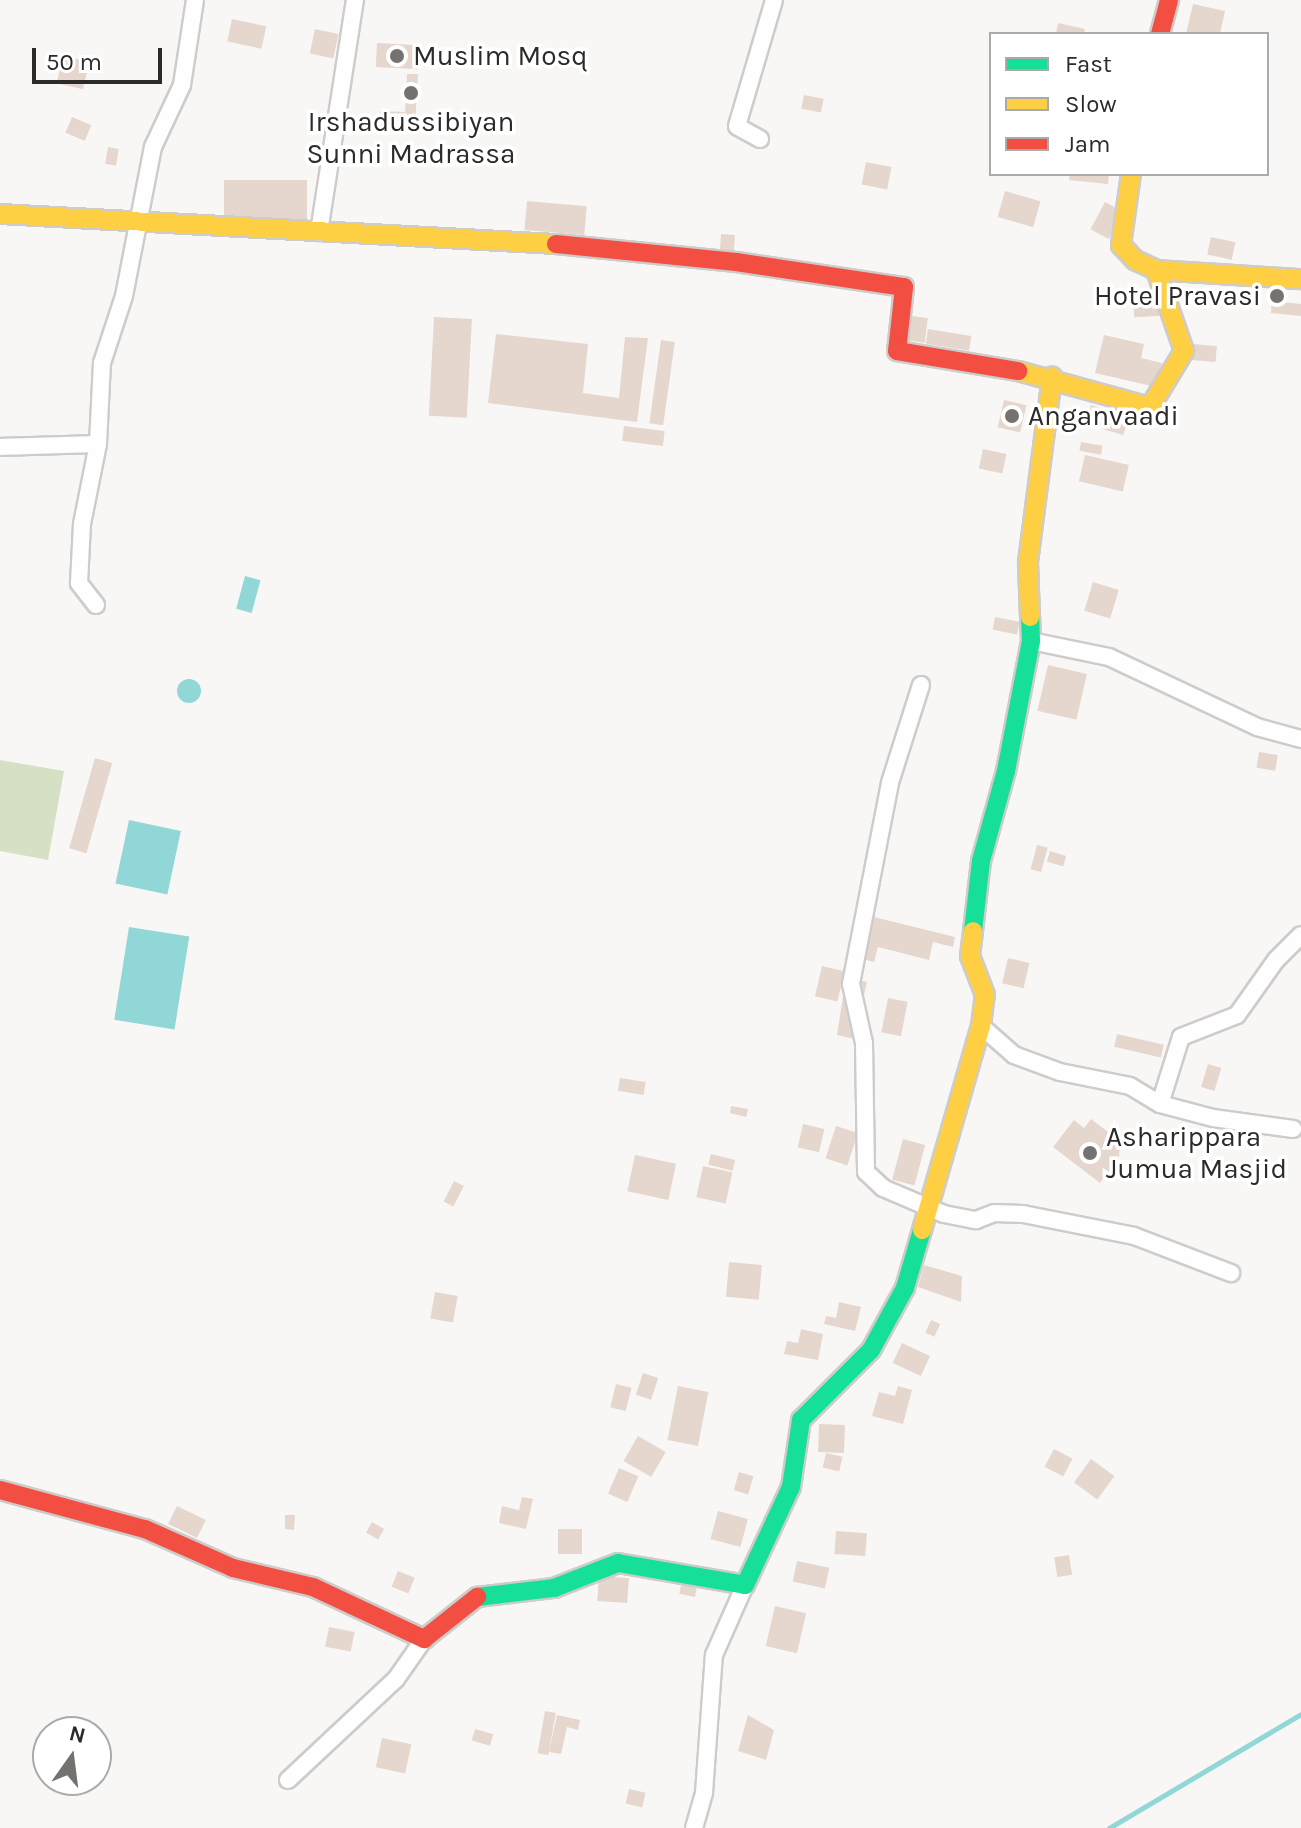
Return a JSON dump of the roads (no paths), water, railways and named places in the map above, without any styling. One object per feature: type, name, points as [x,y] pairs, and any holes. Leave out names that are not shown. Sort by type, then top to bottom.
[{"type":"street","points":[[96,605],[79,583],[82,524],[98,444],[102,363],[124,296],[153,147],[182,85],[195,0]]},
{"type":"street","points":[[319,232],[355,0]]},
{"type":"street","points":[[760,139],[737,126],[774,0]]},
{"type":"street","points":[[1161,32],[1169,0]]},
{"type":"street","points":[[1131,176],[1121,245],[1135,260],[1156,270],[1301,279]]},
{"type":"street","points":[[0,214],[138,224],[500,239],[736,262],[904,287],[897,351],[1052,377],[1150,407],[1184,351],[1156,270]]},
{"type":"street","points":[[694,1828],[704,1793],[714,1655],[791,1487],[801,1420],[871,1350],[905,1288],[981,1026],[985,995],[970,956],[981,861],[1006,771],[1031,641],[1028,562],[1052,377]]},
{"type":"street","points":[[0,447],[98,444]]},
{"type":"street","points":[[1031,641],[1109,657],[1257,727],[1301,739]]},
{"type":"street","points":[[921,685],[890,783],[851,984],[864,1043],[866,1172],[883,1188],[930,1208],[976,1220],[994,1213],[1023,1214],[1134,1236],[1231,1273]]},
{"type":"street","points":[[1160,1104],[1181,1037],[1237,1015],[1276,960],[1301,935]]},
{"type":"street","points":[[981,1026],[1014,1055],[1060,1072],[1130,1086],[1160,1104],[1213,1118],[1293,1129]]},
{"type":"street","points":[[0,1490],[145,1529],[233,1568],[313,1587],[424,1639]]},
{"type":"street","points":[[288,1780],[396,1679],[424,1639],[483,1592],[554,1588],[618,1563],[745,1585]]},
{"type":"water","points":[[245,576],[260,580],[252,613],[236,609]]},
{"type":"water","points":[[189,679],[198,682],[201,691],[198,700],[189,703],[180,700],[177,691],[180,682]]},
{"type":"water","points":[[129,820],[181,831],[167,895],[115,884]]},
{"type":"water","points":[[129,927],[189,937],[175,1029],[114,1020]]},
{"type":"waterway","points":[[1109,1828],[1301,1714]]},
{"type":"place","name":"Muslim Mosq","points":[[397,56]]},
{"type":"place","name":"Irshadussibiyan Sunni Madrassa","points":[[411,93]]},
{"type":"place","name":"Hotel Pravasi","points":[[1277,296]]},
{"type":"place","name":"Anganvaadi","points":[[1012,416]]},
{"type":"place","name":"Asharippara Jumua Masjid","points":[[1090,1153]]}]
